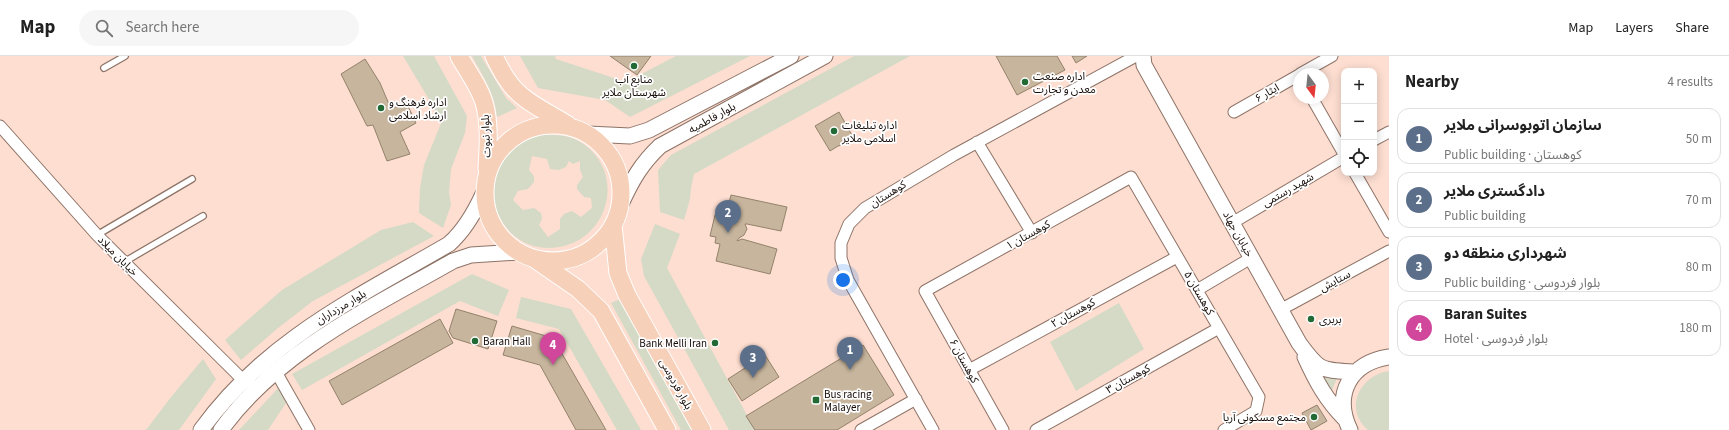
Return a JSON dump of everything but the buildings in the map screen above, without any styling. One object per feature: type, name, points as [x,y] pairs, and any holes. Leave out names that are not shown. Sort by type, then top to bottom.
[{"type":"main road","name":"بلوار نبوت","points":[[459,56],[482,97],[485,106],[488,137],[487,175]]},
{"type":"main road","points":[[494,56],[508,81],[527,100],[572,127],[588,134],[601,144],[614,162],[622,188],[621,204],[614,225],[602,240],[588,252],[571,259],[553,261],[534,259]]},
{"type":"main road","name":"بلوار فاطمیه","points":[[588,134],[630,136],[649,130],[791,56]]},
{"type":"main road","name":"بلوار فاطمیه","points":[[621,204],[636,173],[647,158],[660,146],[825,56]]},
{"type":"main road","name":"خیابان جهاد","points":[[1138,58],[1280,310],[1313,364],[1326,370],[1360,368]]},
{"type":"main road","points":[[572,127],[556,124],[541,126],[520,134],[501,148],[493,160],[487,175],[484,192],[486,210],[493,227],[504,241],[518,252],[534,259],[578,289],[601,311],[667,430]]},
{"type":"main road","name":"بلوار مرزداران","points":[[201,430],[214,411],[243,380],[266,359],[303,331],[449,244],[461,233],[475,212],[484,192]]},
{"type":"main road","name":"بلوار فردوسی","points":[[614,225],[618,272],[627,295],[702,430]]},
{"type":"main road","name":"بلوار مرزداران","points":[[221,430],[254,391],[301,352],[333,330],[452,261],[471,255],[496,252],[518,252]]},
{"type":"main road","points":[[1299,343],[1317,384],[1332,406],[1348,424]]},
{"type":"main road","points":[[1348,424],[1343,406],[1344,394],[1348,382],[1360,368],[1389,349]]},
{"type":"main road","points":[[1360,368],[1377,359],[1389,357]]},
{"type":"street","name":"ایثار ۶","points":[[1311,68],[1332,56]]},
{"type":"street","name":"کوهستان","points":[[933,430],[848,280],[841,258],[841,243],[849,224],[864,208],[977,142],[1138,58]]},
{"type":"street","name":"ایثار ۶","points":[[1234,112],[1293,78]]},
{"type":"street","points":[[1315,104],[1341,149]]},
{"type":"street","name":"خیابان میلاد","points":[[0,126],[96,235],[243,380]]},
{"type":"street","points":[[1377,138],[1389,132]]},
{"type":"street","points":[[977,142],[1032,233]]},
{"type":"street","name":"شهید رستمی","points":[[1232,223],[1341,159]]},
{"type":"street","points":[[1357,176],[1389,232]]},
{"type":"street","name":"کوهستان ۱","points":[[925,291],[1131,177]]},
{"type":"street","name":"کوهستان ۵","points":[[1131,177],[1259,397],[1256,411],[1224,430]]},
{"type":"street","name":"ستایش","points":[[1280,310],[1389,251]]},
{"type":"street","name":"کوهستان ۲","points":[[969,370],[1177,257]]},
{"type":"street","points":[[1197,290],[1251,258]]},
{"type":"street","name":"کوهستان ۶","points":[[925,291],[1003,430]]},
{"type":"street","name":"کوهستان ۳","points":[[1036,430],[1219,328]]},
{"type":"street","points":[[276,372],[308,430]]},
{"type":"street","points":[[861,430],[916,399]]},
{"type":"lane","points":[[104,68],[125,56]]},
{"type":"lane","points":[[96,235],[192,179]]},
{"type":"lane","points":[[124,262],[203,216]]},
{"type":"green space","points":[[403,56],[434,56],[467,116],[465,133],[451,169],[449,192],[451,205],[443,228],[419,213],[420,188],[424,165],[442,121]]},
{"type":"green space","points":[[472,56],[481,56],[506,98],[517,108],[497,117],[491,93]]},
{"type":"green space","points":[[520,56],[555,56],[556,59],[626,82],[676,56],[750,56],[630,117],[605,100],[538,88]]},
{"type":"green space","points":[[854,56],[910,56],[694,174],[690,199],[684,220],[660,212],[658,170],[671,155]]},
{"type":"green space","points":[[545,134],[572,138],[591,150],[602,166],[607,184],[606,202],[600,219],[587,234],[570,244],[549,248],[529,244],[515,237],[502,221],[496,208],[493,195],[494,183],[498,170],[504,159],[513,149],[525,140]],"holes":[[[532,156],[547,159],[550,169],[559,170],[566,167],[569,161],[573,164],[580,161],[580,170],[583,177],[577,185],[577,189],[584,197],[591,198],[592,208],[581,217],[572,211],[564,214],[560,219],[560,229],[548,237],[539,225],[542,219],[541,213],[534,208],[523,210],[513,200],[518,191],[528,189],[534,182],[534,176],[529,170]]]},
{"type":"green space","points":[[413,222],[434,236],[313,301],[278,328],[241,360],[225,340],[282,290],[381,230]]},
{"type":"green space","points":[[655,224],[680,234],[667,268],[755,430],[729,430],[644,276],[641,259]]},
{"type":"green space","points":[[472,274],[509,290],[498,316],[460,301],[302,390],[292,374]]},
{"type":"green space","points":[[521,297],[571,309],[641,430],[617,430],[559,329],[516,318]]},
{"type":"green space","points":[[620,299],[693,430],[681,430],[611,303]]},
{"type":"green space","points":[[1119,303],[1144,349],[1076,391],[1050,342]]},
{"type":"green space","points":[[203,359],[216,379],[179,430],[146,430],[171,397]]},
{"type":"green space","points":[[1315,370],[1338,376],[1332,390],[1333,397]]},
{"type":"green space","points":[[1389,371],[1389,430],[1368,430],[1361,422],[1357,412],[1356,403],[1358,394],[1370,379]]},
{"type":"green space","points":[[281,385],[290,397],[268,430],[239,430]]},
{"type":"place","name":"منابع آب شهرستان ملایر","points":[[634,66]]},
{"type":"place","name":"اداره صنعت معدن و تجارت","points":[[1025,82]]},
{"type":"place","name":"اداره فرهنگ و ارشاد اسلامی","points":[[381,108]]},
{"type":"place","name":"اداره تبلیغات اسلامی ملایر","points":[[834,131]]},
{"type":"place","name":"دادگستری ملایر","points":[[728,233]]},
{"type":"place","name":"بربری","points":[[1311,319]]},
{"type":"place","name":"Baran Hall","points":[[475,341]]},
{"type":"place","name":"Bank Melli Iran","points":[[715,343]]},
{"type":"place","name":"Baran Suites","points":[[553,365]]},
{"type":"place","name":"سازمان اتوبوسرانی ملایر","points":[[850,370]]},
{"type":"place","name":"شهرداری منطقه دو","points":[[753,378]]},
{"type":"place","name":"Bus racing Malayer","points":[[816,400]]},
{"type":"place","name":"مجتمع مسکونی آریا","points":[[1314,417]]}]
